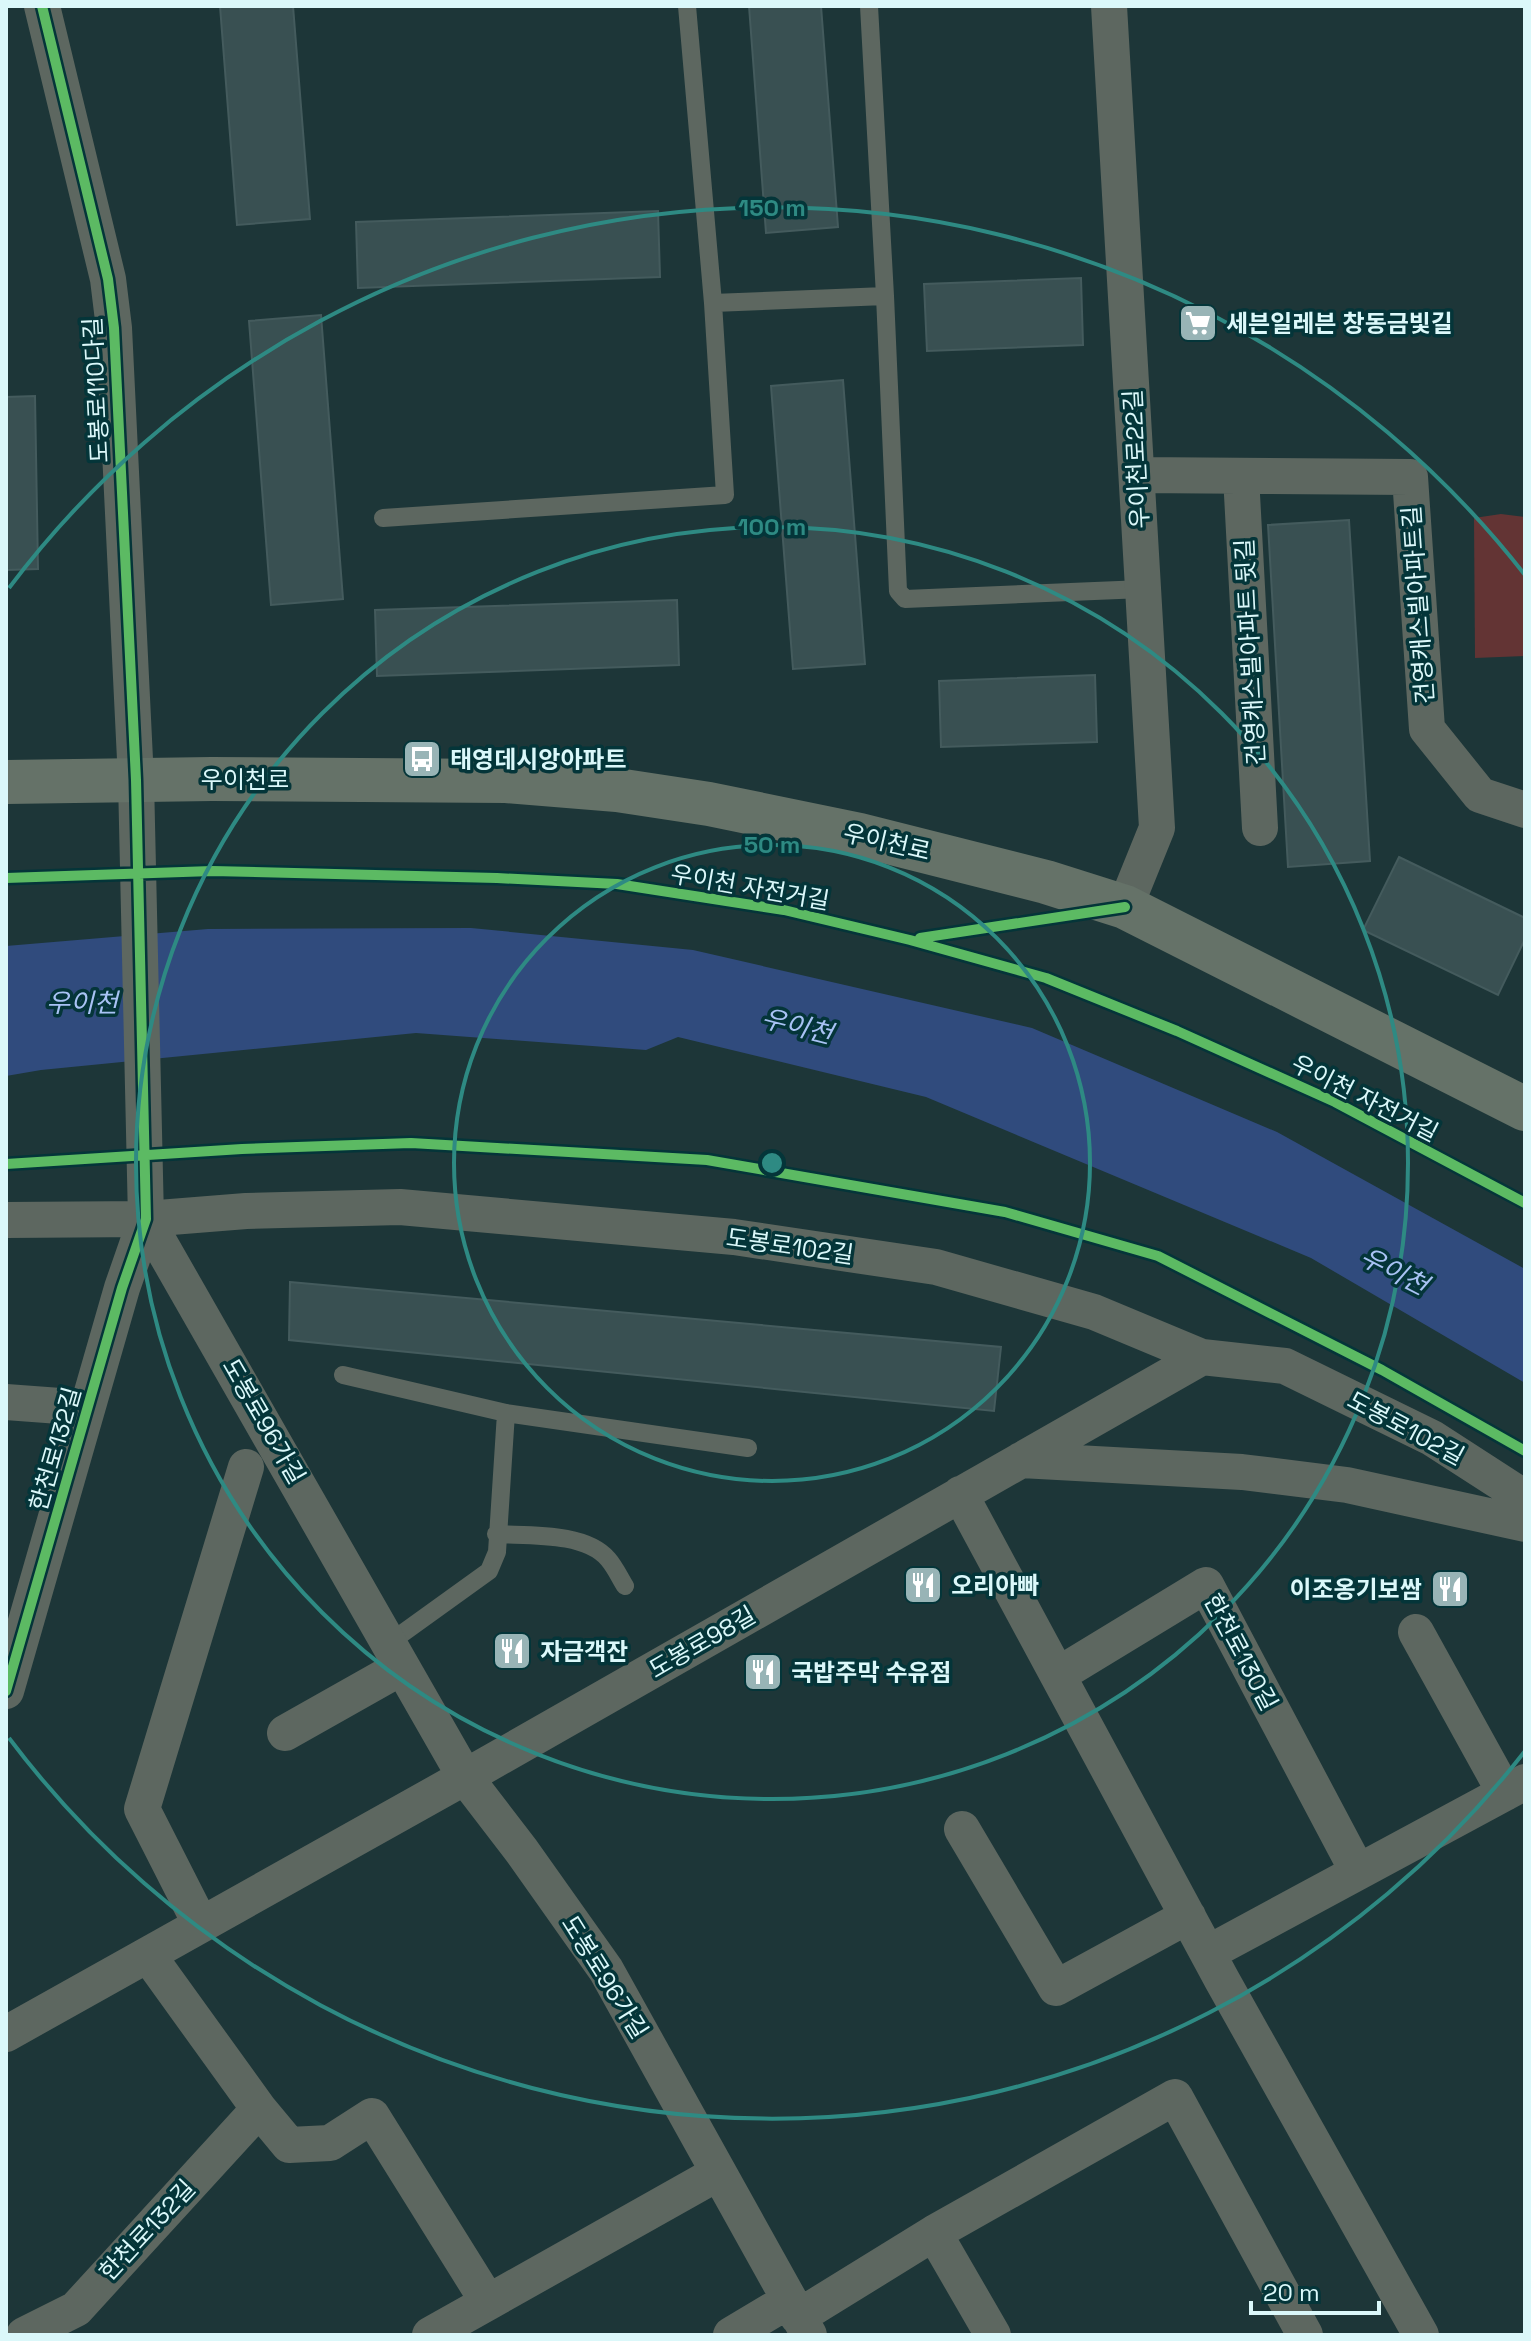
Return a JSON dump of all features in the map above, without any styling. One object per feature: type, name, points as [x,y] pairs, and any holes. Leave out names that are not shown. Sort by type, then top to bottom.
[{"type":"street","name":"도봉로110다길","points":[[42,6],[108,279],[114,328],[136,780],[146,1207]]},
{"type":"street","name":"우이천로22길","points":[[1109,6],[1157,828],[1125,907]]},
{"type":"street","name":"건영캐스빌아파트길","points":[[1137,475],[1410,477],[1427,729],[1480,795],[1525,810]]},
{"type":"street","name":"건영캐스빌아파트 뒷길","points":[[1241,476],[1260,828]]},
{"type":"street","name":"우이천로","points":[[6,782],[506,781],[617,790],[709,804],[860,835],[1046,882],[1125,907],[1525,1109]]},
{"type":"street","name":"도봉로102길","points":[[6,1220],[146,1207],[246,1211],[400,1207],[734,1237],[936,1267],[1094,1312],[1202,1357],[1285,1366],[1432,1438],[1525,1498]]},
{"type":"street","name":"한천로132길","points":[[6,1691],[146,1207]]},
{"type":"street","name":"도봉로96가길","points":[[146,1207],[465,1777],[606,1970],[798,2318]]},
{"type":"street","name":"도봉로98길","points":[[6,2034],[465,1777],[1202,1357]]},
{"type":"street","name":"한천로132길","points":[[6,1402],[87,1408]]},
{"type":"street","points":[[1021,1460],[1242,1472],[1347,1485],[1525,1524]]},
{"type":"street","points":[[201,1925],[142,1809],[246,1467]]},
{"type":"street","points":[[960,1494],[1208,1953],[1421,2335]]},
{"type":"street","name":"한천로130길","points":[[1058,1675],[1206,1585],[1358,1872]]},
{"type":"street","points":[[1208,1953],[1515,1788],[1416,1632]]},
{"type":"street","points":[[285,1733],[396,1655]]},
{"type":"street","points":[[962,1829],[1056,1988],[1188,1916]]},
{"type":"street","points":[[148,1955],[259,2109],[289,2145],[330,2143],[372,2116],[488,2302]]},
{"type":"street","points":[[731,2335],[798,2318],[934,2233],[1175,2097],[1305,2335]]},
{"type":"street","name":"한천로132길","points":[[24,2335],[76,2309],[259,2109]]},
{"type":"street","points":[[430,2335],[718,2173]]},
{"type":"street","points":[[934,2233],[993,2335]]},
{"type":"lane","points":[[383,518],[725,495],[713,303],[687,6]]},
{"type":"lane","points":[[869,6],[898,591],[905,599],[1143,589]]},
{"type":"lane","points":[[713,303],[885,296]]},
{"type":"lane","points":[[343,1375],[506,1413],[748,1448]]},
{"type":"lane","points":[[396,1655],[489,1571],[497,1552],[506,1413]]},
{"type":"lane","points":[[496,1534],[554,1537],[589,1545],[607,1558],[625,1586]]},
{"type":"shaded area","points":[[1501,514],[1525,517],[1525,656],[1475,658],[1474,518]]},
{"type":"water","name":"우이천","points":[[471,928],[693,950],[1032,1028],[1277,1132],[1525,1269],[1525,1383],[1311,1258],[926,1097],[678,1037],[646,1050],[416,1033],[6,1076],[6,946],[208,929]]},
{"type":"building","points":[[220,6],[293,6],[310,219],[237,225]]},
{"type":"building","points":[[749,6],[821,6],[838,227],[766,233]]},
{"type":"building","points":[[658,211],[660,277],[358,288],[356,222]]},
{"type":"building","points":[[1081,278],[1083,345],[927,351],[924,284]]},
{"type":"building","points":[[321,315],[343,599],[271,605],[249,321]]},
{"type":"building","points":[[843,380],[865,664],[793,669],[771,386]]},
{"type":"building","points":[[35,396],[38,569],[6,570],[6,397]]},
{"type":"building","points":[[1349,520],[1370,861],[1288,867],[1268,525]]},
{"type":"building","points":[[677,600],[679,665],[377,676],[375,610]]},
{"type":"building","points":[[1095,675],[1097,742],[941,747],[939,681]]},
{"type":"building","points":[[1399,857],[1525,918],[1525,939],[1498,995],[1363,930]]},
{"type":"building","points":[[290,1282],[1001,1347],[994,1411],[289,1340]]},
{"type":"cycle path","points":[[6,1691],[122,1288],[146,1219],[136,780],[114,328],[108,279],[42,6]]},
{"type":"cycle path","name":"우이천 자전거길","points":[[6,878],[212,871],[497,878],[617,884],[784,910],[910,940],[1046,978],[1177,1031],[1335,1102],[1525,1203]]},
{"type":"cycle path","points":[[920,938],[1125,907]]},
{"type":"cycle path","points":[[6,1164],[242,1149],[411,1143],[707,1160],[1005,1212],[1158,1256],[1382,1370],[1525,1451]]},
{"type":"place","name":"세븐일레븐 창동금빛길","points":[[1198,323]]},
{"type":"place","name":"태영데시앙아파트","points":[[422,759]]},
{"type":"place","name":"오리아빠","points":[[923,1585]]},
{"type":"place","name":"이조옹기보쌈","points":[[1450,1589]]},
{"type":"place","name":"자금객잔","points":[[512,1651]]},
{"type":"place","name":"국밥주막 수유점","points":[[763,1672]]}]
